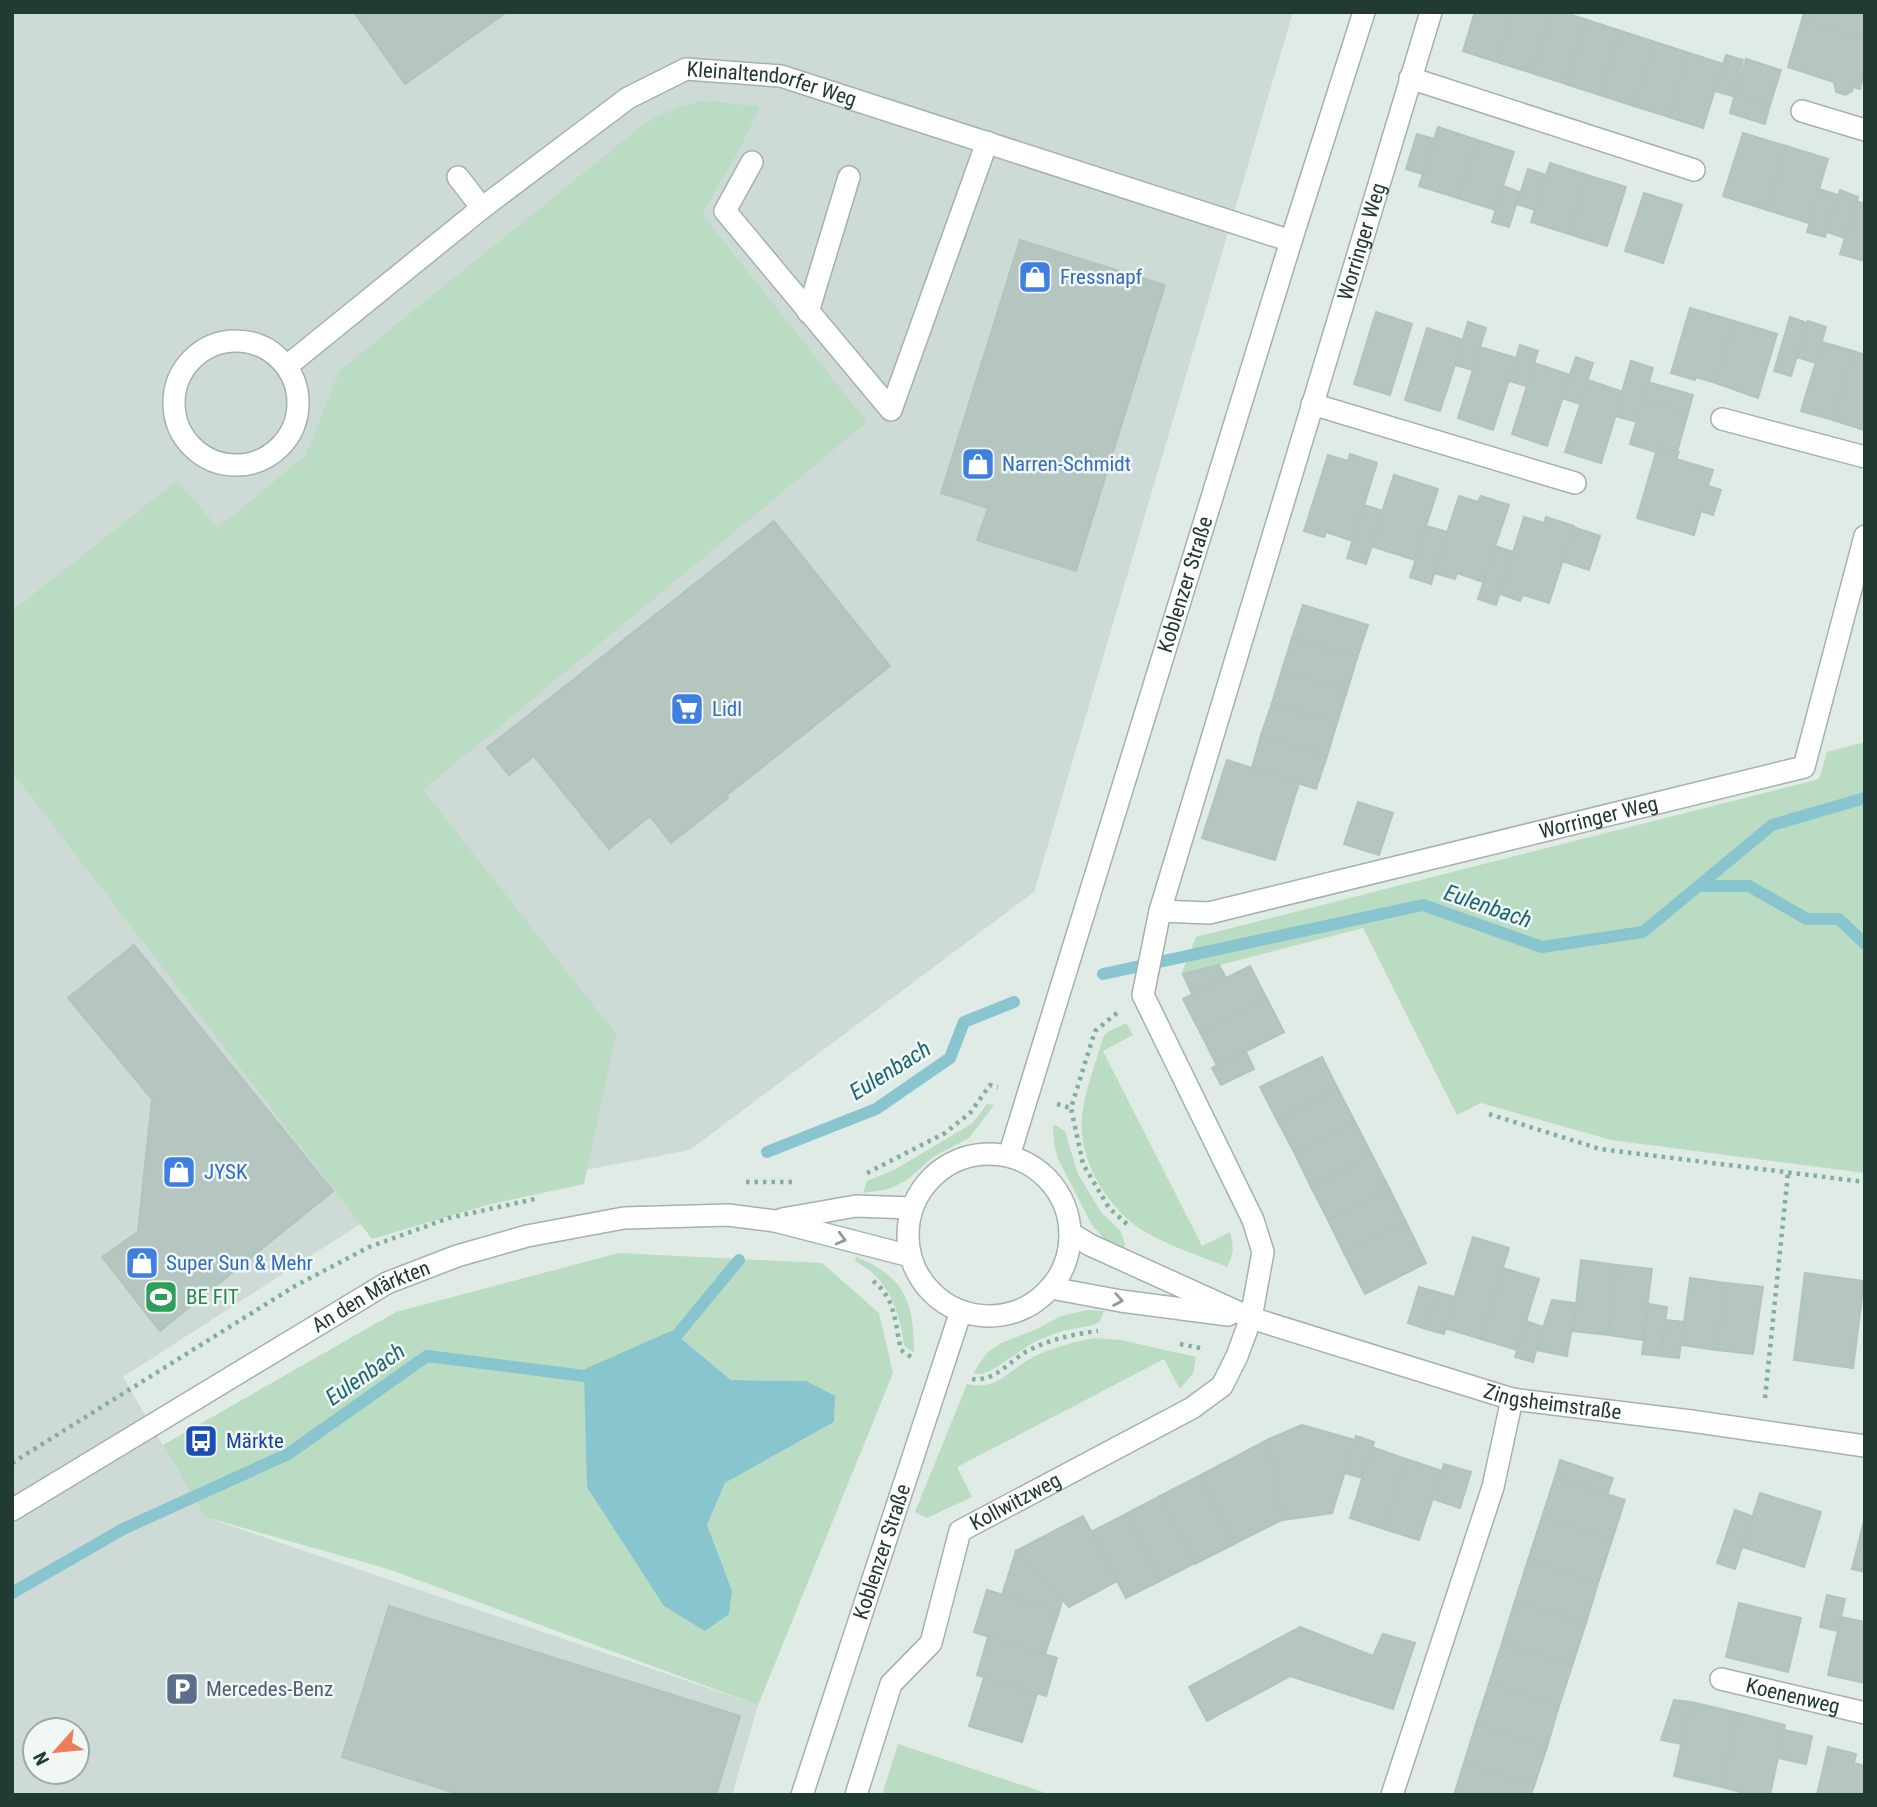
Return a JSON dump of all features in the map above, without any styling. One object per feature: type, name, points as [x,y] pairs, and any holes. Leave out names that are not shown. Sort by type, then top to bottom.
[{"type":"street","name":"Koblenzer Straße","points":[[1009,1156],[1364,12]]},
{"type":"street","name":"Worringer Weg","points":[[1143,995],[1160,911],[1431,12]]},
{"type":"street","name":"Kleinaltendorfer Weg","points":[[287,366],[482,208],[628,98],[686,69],[781,76],[1291,241]]},
{"type":"street","points":[[1409,78],[1694,170]]},
{"type":"street","points":[[1802,111],[1865,130]]},
{"type":"street","points":[[752,162],[725,211],[891,410],[987,142]]},
{"type":"street","points":[[458,177],[482,208]]},
{"type":"street","points":[[808,312],[849,177]]},
{"type":"street","points":[[234,340],[254,343],[273,352],[287,366],[297,385],[299,406],[295,427],[283,445],[267,458],[247,466],[225,465],[205,458],[189,444],[178,427],[174,408],[176,387],[184,369],[197,354],[215,344],[234,340]]},
{"type":"street","points":[[1312,404],[1575,483]]},
{"type":"street","points":[[1722,419],[1865,457]]},
{"type":"street","name":"Worringer Weg","points":[[1160,911],[1209,913],[1804,767],[1865,536]]},
{"type":"street","points":[[1143,995],[1253,1220],[1263,1252],[1251,1318]]},
{"type":"street","points":[[985,1153],[1009,1156],[1033,1166],[1053,1184],[1065,1207],[1070,1233],[1065,1262],[1051,1288],[1032,1304],[1009,1314],[985,1316],[961,1311],[938,1298],[920,1280],[910,1256],[907,1232],[912,1208],[923,1186],[940,1169],[973,1155],[985,1153]]},
{"type":"street","name":"An den Märkten","points":[[775,1221],[856,1206],[912,1208]]},
{"type":"street","name":"An den Märkten","points":[[12,1510],[387,1283],[457,1256],[527,1236],[624,1218],[728,1214],[775,1221],[910,1256]]},
{"type":"street","name":"Zingsheimstraße","points":[[1070,1233],[1090,1245],[1251,1318],[1512,1399],[1865,1446]]},
{"type":"street","name":"Zingsheimstraße","points":[[1051,1288],[1121,1301],[1251,1318]]},
{"type":"street","name":"Koblenzer Straße","points":[[802,1795],[961,1311]]},
{"type":"street","name":"Kollwitzweg","points":[[856,1795],[891,1684],[930,1643],[960,1531],[1192,1408],[1222,1386],[1251,1318]]},
{"type":"street","points":[[1392,1795],[1493,1487],[1512,1399]]},
{"type":"street","name":"Koenenweg","points":[[1721,1679],[1865,1713]]},
{"type":"path","points":[[1131,1264],[1137,1233],[1109,1208],[1094,1187],[1083,1164],[1071,1108],[1096,1031],[1143,995]]},
{"type":"path","points":[[1489,1114],[1601,1149],[1865,1182]]},
{"type":"path","points":[[1761,1431],[1788,1173]]},
{"type":"path","points":[[943,1368],[975,1380],[986,1379],[1029,1350],[1071,1334],[1110,1330],[1121,1301]]},
{"type":"shaded area","points":[[12,12],[1293,12],[1034,892],[690,1150],[385,1208],[123,1377],[205,1517],[758,1705],[732,1795],[12,1795]]},
{"type":"green space","points":[[704,101],[760,106],[740,148],[702,214],[867,422],[423,790],[616,1034],[584,1184],[487,1205],[372,1239],[12,772],[12,611],[177,481],[218,528],[306,455],[339,371],[648,121],[677,107]]},
{"type":"green space","points":[[1865,742],[1865,1173],[1611,1140],[1481,1103],[1457,1115],[1363,928],[1181,975],[1196,937],[1819,779],[1827,752]]},
{"type":"green space","points":[[1126,1023],[1133,1035],[1103,1051],[1202,1246],[1230,1232],[1233,1250],[1227,1267],[1161,1240],[1129,1221],[1106,1195],[1090,1165],[1082,1132],[1086,1096],[1103,1037]]},
{"type":"green space","points":[[987,1104],[994,1105],[969,1138],[933,1157],[907,1180],[889,1189],[863,1193],[867,1181],[894,1170],[973,1123]]},
{"type":"green space","points":[[1053,1124],[1065,1131],[1078,1174],[1101,1212],[1121,1232],[1125,1244],[1123,1250],[1107,1242],[1092,1225],[1058,1159]]},
{"type":"green space","points":[[619,1253],[822,1263],[879,1313],[893,1373],[758,1705],[388,1569],[205,1517],[163,1445],[396,1312]],"holes":[[[677,1335],[731,1380],[806,1381],[834,1422],[725,1483],[707,1525]]]},
{"type":"green space","points":[[856,1257],[886,1273],[903,1293],[912,1320],[914,1353],[904,1345],[895,1308],[884,1286],[876,1276],[855,1261]]},
{"type":"green space","points":[[1088,1310],[1104,1311],[1100,1321],[1034,1342],[992,1370],[982,1374],[973,1373],[987,1353],[1001,1343],[1061,1316]]},
{"type":"green space","points":[[1094,1338],[1121,1340],[1196,1357],[1193,1373],[1180,1389],[1164,1359],[957,1467],[972,1497],[927,1518],[915,1512],[967,1384],[978,1386],[996,1382],[1042,1353]]},
{"type":"green space","points":[[898,1744],[1052,1795],[882,1795]]},
{"type":"water","points":[[677,1335],[731,1380],[806,1381],[835,1396],[834,1422],[725,1483],[707,1525],[732,1591],[729,1614],[705,1631],[664,1606],[587,1487],[584,1376]]},
{"type":"building","points":[[354,12],[507,12],[405,84]]},
{"type":"building","points":[[1475,12],[1513,12],[1497,62],[1463,51]]},
{"type":"building","points":[[1513,12],[1551,12],[1532,73],[1497,62]]},
{"type":"building","points":[[1551,12],[1563,12],[1587,20],[1566,84],[1532,73]]},
{"type":"building","points":[[1804,12],[1865,12],[1865,39],[1802,20]]},
{"type":"building","points":[[1587,20],[1621,31],[1600,95],[1566,84]]},
{"type":"building","points":[[1802,20],[1865,39],[1865,72],[1860,89],[1853,87],[1852,91],[1845,95],[1836,92],[1834,82],[1788,67]]},
{"type":"building","points":[[1621,31],[1655,42],[1634,106],[1600,95]]},
{"type":"building","points":[[1655,42],[1689,53],[1669,117],[1634,106]]},
{"type":"building","points":[[1689,53],[1723,64],[1703,128],[1669,117]]},
{"type":"building","points":[[1726,55],[1743,60],[1733,96],[1715,91]]},
{"type":"building","points":[[1746,59],[1781,70],[1770,105],[1735,94]]},
{"type":"building","points":[[1735,94],[1770,105],[1765,124],[1730,113]]},
{"type":"building","points":[[1438,127],[1477,140],[1458,198],[1419,186]]},
{"type":"building","points":[[1743,133],[1786,146],[1767,210],[1723,196]]},
{"type":"building","points":[[1417,134],[1434,139],[1423,174],[1406,169]]},
{"type":"building","points":[[1477,140],[1514,152],[1495,210],[1458,198]]},
{"type":"building","points":[[1786,146],[1828,159],[1809,223],[1767,210]]},
{"type":"building","points":[[1550,163],[1587,175],[1569,234],[1531,222]]},
{"type":"building","points":[[1528,169],[1546,175],[1535,210],[1517,204]]},
{"type":"building","points":[[1587,175],[1626,187],[1607,246],[1569,234]]},
{"type":"building","points":[[1503,186],[1520,192],[1509,227],[1492,222]]},
{"type":"building","points":[[1819,189],[1838,195],[1825,237],[1807,232]]},
{"type":"building","points":[[1840,190],[1858,197],[1845,238],[1827,232]]},
{"type":"building","points":[[1644,193],[1682,205],[1663,263],[1625,251]]},
{"type":"building","points":[[1856,201],[1865,204],[1865,261],[1840,254]]},
{"type":"building","points":[[1020,240],[1165,285],[1076,571],[977,540],[988,508],[941,493]]},
{"type":"building","points":[[1690,308],[1734,321],[1716,383],[1671,373]]},
{"type":"building","points":[[1376,312],[1412,324],[1390,395],[1354,384]]},
{"type":"building","points":[[1790,317],[1807,323],[1791,376],[1774,371]]},
{"type":"building","points":[[1734,321],[1777,334],[1758,398],[1716,383]]},
{"type":"building","points":[[1808,321],[1826,327],[1816,363],[1797,357]]},
{"type":"building","points":[[1468,322],[1486,328],[1473,370],[1455,365]]},
{"type":"building","points":[[1427,328],[1463,340],[1440,411],[1405,400]]},
{"type":"building","points":[[1822,342],[1853,351],[1833,420],[1801,411]]},
{"type":"building","points":[[1520,345],[1538,351],[1527,386],[1509,381]]},
{"type":"building","points":[[1480,347],[1516,358],[1493,430],[1458,418]]},
{"type":"building","points":[[1853,351],[1865,355],[1864,430],[1833,420]]},
{"type":"building","points":[[1576,357],[1593,363],[1580,404],[1562,398]]},
{"type":"building","points":[[1631,361],[1653,368],[1637,422],[1615,416]]},
{"type":"building","points":[[1534,363],[1570,375],[1547,446],[1512,434]]},
{"type":"building","points":[[1588,380],[1623,392],[1601,463],[1565,452]]},
{"type":"building","points":[[1648,382],[1693,395],[1688,413],[1643,399]]},
{"type":"building","points":[[1643,399],[1688,413],[1677,452],[1658,446],[1656,452],[1630,444]]},
{"type":"building","points":[[1658,446],[1679,452],[1676,459],[1713,470],[1708,486],[1721,490],[1713,515],[1701,511],[1694,535],[1637,518]]},
{"type":"building","points":[[1350,454],[1377,463],[1353,541],[1326,532],[1324,537],[1304,531],[1328,455],[1348,461]]},
{"type":"building","points":[[1394,475],[1438,489],[1415,560],[1371,546]]},
{"type":"building","points":[[1459,496],[1478,502],[1481,496],[1509,505],[1483,582],[1457,573],[1455,579],[1434,573]]},
{"type":"building","points":[[1364,505],[1383,511],[1366,564],[1347,558]]},
{"type":"building","points":[[1524,517],[1544,523],[1546,517],[1574,526],[1549,603],[1523,595],[1520,601],[1500,594]]},
{"type":"building","name":"Lidl","points":[[774,521],[890,666],[727,795],[728,798],[671,843],[650,816],[609,849],[534,756],[509,775],[487,748]]},
{"type":"building","points":[[1427,526],[1447,532],[1431,584],[1410,577]]},
{"type":"building","points":[[1573,527],[1600,536],[1589,570],[1562,561]]},
{"type":"building","points":[[1495,546],[1513,552],[1496,605],[1478,599]]},
{"type":"building","points":[[1303,605],[1368,625],[1357,658],[1292,638]]},
{"type":"building","points":[[1292,638],[1357,658],[1347,691],[1282,670]]},
{"type":"building","points":[[1282,670],[1347,691],[1337,723],[1272,703]]},
{"type":"building","points":[[1272,703],[1337,723],[1327,756],[1261,735]]},
{"type":"building","points":[[1261,735],[1327,756],[1316,789],[1252,768]]},
{"type":"building","points":[[1227,760],[1299,783],[1275,860],[1202,838]]},
{"type":"building","points":[[1358,802],[1393,813],[1379,855],[1344,844]]},
{"type":"building","points":[[134,945],[333,1191],[160,1331],[102,1257],[138,1232],[152,1099],[68,998]]},
{"type":"building","points":[[1219,965],[1226,978],[1192,994],[1183,974]]},
{"type":"building","points":[[1250,966],[1267,999],[1200,1032],[1183,999]]},
{"type":"building","points":[[1267,999],[1284,1032],[1217,1066],[1200,1032]]},
{"type":"building","points":[[1246,1052],[1254,1069],[1221,1085],[1212,1068]]},
{"type":"building","points":[[1322,1057],[1338,1089],[1277,1120],[1260,1087]]},
{"type":"building","points":[[1338,1089],[1355,1122],[1294,1152],[1277,1120]]},
{"type":"building","points":[[1355,1122],[1372,1155],[1311,1187],[1294,1152]]},
{"type":"building","points":[[1372,1155],[1389,1188],[1328,1220],[1311,1187]]},
{"type":"building","points":[[1389,1188],[1406,1222],[1344,1253],[1328,1220]]},
{"type":"building","points":[[1406,1222],[1426,1263],[1365,1294],[1344,1253]]},
{"type":"building","points":[[1473,1237],[1509,1248],[1481,1339],[1445,1328]]},
{"type":"building","points":[[1581,1260],[1617,1265],[1608,1335],[1573,1331]]},
{"type":"building","points":[[1617,1265],[1652,1269],[1643,1340],[1608,1335]]},
{"type":"building","points":[[1503,1268],[1539,1279],[1517,1350],[1481,1339]]},
{"type":"building","points":[[1805,1273],[1864,1281],[1853,1368],[1794,1360]]},
{"type":"building","points":[[1690,1278],[1726,1283],[1717,1350],[1681,1345]]},
{"type":"building","points":[[1726,1283],[1763,1287],[1753,1354],[1717,1350]]},
{"type":"building","points":[[1419,1287],[1437,1292],[1426,1329],[1408,1323]]},
{"type":"building","points":[[1437,1292],[1455,1297],[1444,1334],[1426,1329]]},
{"type":"building","points":[[1552,1300],[1576,1303],[1567,1356],[1536,1350]]},
{"type":"building","points":[[1649,1304],[1667,1307],[1661,1356],[1642,1354]]},
{"type":"building","points":[[1666,1320],[1684,1322],[1679,1358],[1661,1356]]},
{"type":"building","points":[[1526,1321],[1543,1327],[1533,1362],[1515,1357]]},
{"type":"building","points":[[1302,1425],[1355,1440],[1332,1513],[1282,1520],[1269,1439]]},
{"type":"building","points":[[1356,1436],[1374,1442],[1362,1478],[1345,1473]]},
{"type":"building","points":[[1269,1439],[1282,1520],[1234,1544],[1199,1476]]},
{"type":"building","points":[[1372,1447],[1406,1459],[1384,1529],[1350,1518]]},
{"type":"building","points":[[1406,1459],[1442,1471],[1419,1540],[1384,1529]]},
{"type":"building","points":[[1560,1460],[1613,1478],[1607,1495],[1555,1477]]},
{"type":"building","points":[[1444,1464],[1471,1472],[1460,1508],[1433,1499]]},
{"type":"building","points":[[1199,1476],[1234,1544],[1195,1564],[1160,1496]]},
{"type":"building","points":[[1555,1477],[1625,1500],[1612,1540],[1542,1517]]},
{"type":"building","points":[[1760,1493],[1821,1512],[1804,1567],[1743,1547]]},
{"type":"building","points":[[1160,1496],[1195,1563],[1160,1581],[1126,1514]]},
{"type":"building","points":[[1735,1510],[1752,1516],[1735,1569],[1717,1563]]},
{"type":"building","points":[[1126,1514],[1160,1581],[1126,1598],[1091,1532]]},
{"type":"building","points":[[1083,1516],[1117,1581],[1069,1607],[1016,1551]]},
{"type":"building","points":[[1542,1517],[1612,1540],[1598,1583],[1528,1560]]},
{"type":"building","points":[[1865,1517],[1865,1572],[1852,1569]]},
{"type":"building","points":[[1016,1551],[1062,1600],[1059,1612],[1002,1595]]},
{"type":"building","points":[[1528,1560],[1598,1583],[1586,1623],[1515,1601]]},
{"type":"building","points":[[987,1590],[1059,1612],[1045,1654],[974,1632]]},
{"type":"building","points":[[1827,1595],[1845,1599],[1838,1631],[1820,1627]]},
{"type":"building","points":[[1515,1601],[1586,1623],[1572,1666],[1502,1643]]},
{"type":"building","points":[[1739,1603],[1801,1618],[1788,1672],[1726,1657]]},
{"type":"building","points":[[389,1606],[740,1716],[716,1795],[461,1795],[342,1757]]},
{"type":"building","points":[[1841,1617],[1865,1622],[1865,1683],[1828,1675]]},
{"type":"building","points":[[1300,1627],[1373,1656],[1383,1634],[1415,1643],[1393,1709],[1290,1676],[1207,1721],[1189,1687]]},
{"type":"building","points":[[988,1637],[1057,1658],[1046,1696],[977,1675]]},
{"type":"building","points":[[1502,1643],[1572,1666],[1559,1706],[1489,1684]]},
{"type":"building","points":[[984,1678],[1037,1694],[1022,1742],[969,1726]]},
{"type":"building","points":[[1489,1684],[1559,1706],[1547,1747],[1476,1724]]},
{"type":"building","points":[[1674,1700],[1691,1702],[1682,1744],[1661,1740]]},
{"type":"building","points":[[1691,1702],[1738,1713],[1722,1787],[1674,1776]]},
{"type":"building","points":[[1738,1713],[1785,1725],[1770,1795],[1751,1795],[1722,1787]]},
{"type":"building","points":[[1476,1724],[1547,1747],[1534,1786],[1464,1763]]},
{"type":"building","points":[[1784,1730],[1812,1736],[1806,1764],[1778,1758]]},
{"type":"building","points":[[1828,1747],[1856,1754],[1854,1763],[1865,1766],[1865,1795],[1817,1795]]},
{"type":"building","points":[[1464,1763],[1534,1786],[1531,1795],[1454,1795]]},
{"type":"waterway","name":"Eulenbach","points":[[1103,974],[1423,905],[1542,947],[1643,932],[1772,825],[1865,798]]},
{"type":"waterway","points":[[1699,886],[1749,886],[1807,919],[1839,919],[1865,944]]},
{"type":"waterway","name":"Eulenbach","points":[[767,1152],[876,1109],[950,1058],[964,1022],[1014,1002]]},
{"type":"waterway","name":"Eulenbach","points":[[12,1593],[123,1529],[288,1454],[427,1356],[584,1376],[677,1335],[739,1260]]},
{"type":"place","name":"Fressnapf","points":[[1035,277]]},
{"type":"place","name":"Narren-Schmidt","points":[[978,464]]},
{"type":"place","name":"Lidl","points":[[687,709]]},
{"type":"place","name":"JYSK","points":[[179,1172]]},
{"type":"place","name":"Super Sun & Mehr","points":[[142,1263]]},
{"type":"place","name":"BE FIT","points":[[161,1297]]},
{"type":"place","name":"Märkte","points":[[201,1441]]},
{"type":"place","name":"Mercedes-Benz","points":[[182,1689]]}]
